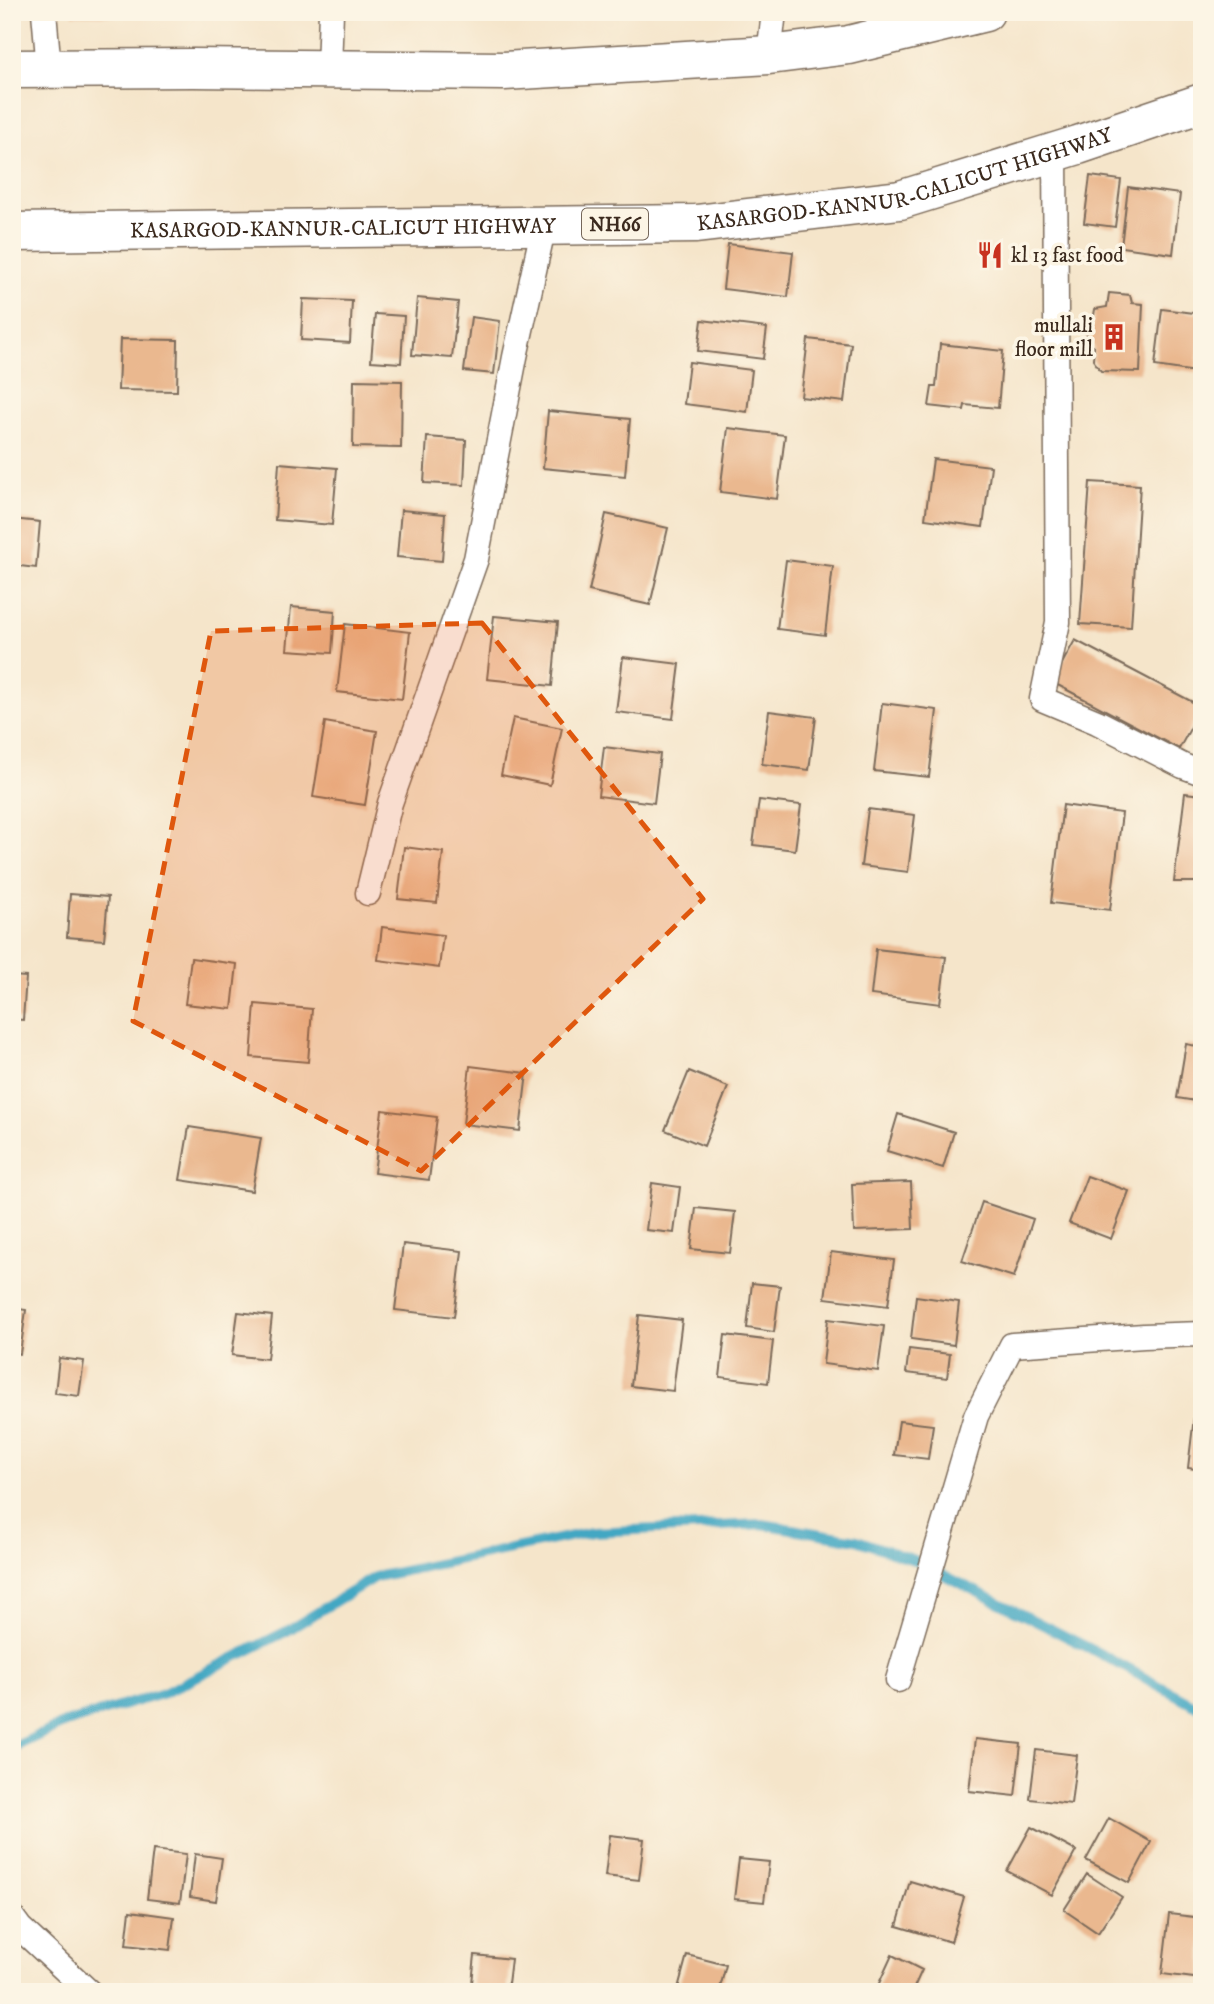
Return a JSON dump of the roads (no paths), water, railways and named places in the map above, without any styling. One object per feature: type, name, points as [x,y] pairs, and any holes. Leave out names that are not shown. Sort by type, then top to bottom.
[{"type":"highway","points":[[31,69],[504,71],[769,55],[849,45],[985,12]]},
{"type":"highway","name":"KASARGOD-KANNUR-CALICUT HIGHWAY","points":[[12,232],[696,224],[900,200],[1202,103]]},
{"type":"street","points":[[31,69],[44,12]]},
{"type":"street","points":[[329,69],[331,12]]},
{"type":"street","points":[[769,55],[774,12]]},
{"type":"street","points":[[1055,152],[1058,622],[1042,699],[1097,722],[1202,773]]},
{"type":"street","points":[[368,893],[390,803],[477,559],[515,357],[544,225]]},
{"type":"street","points":[[898,1679],[976,1416],[1012,1345],[1202,1334]]},
{"type":"street","points":[[12,1917],[20,1928],[89,1992]]},
{"type":"waterway","points":[[12,1748],[65,1723],[164,1693],[287,1631],[375,1577],[592,1532],[762,1524],[857,1540],[914,1560],[1093,1650],[1202,1709]]},
{"type":"place","name":"kl 13 fast food","points":[[990,255]]},
{"type":"place","name":"mullali floor mill","points":[[1114,337]]}]
